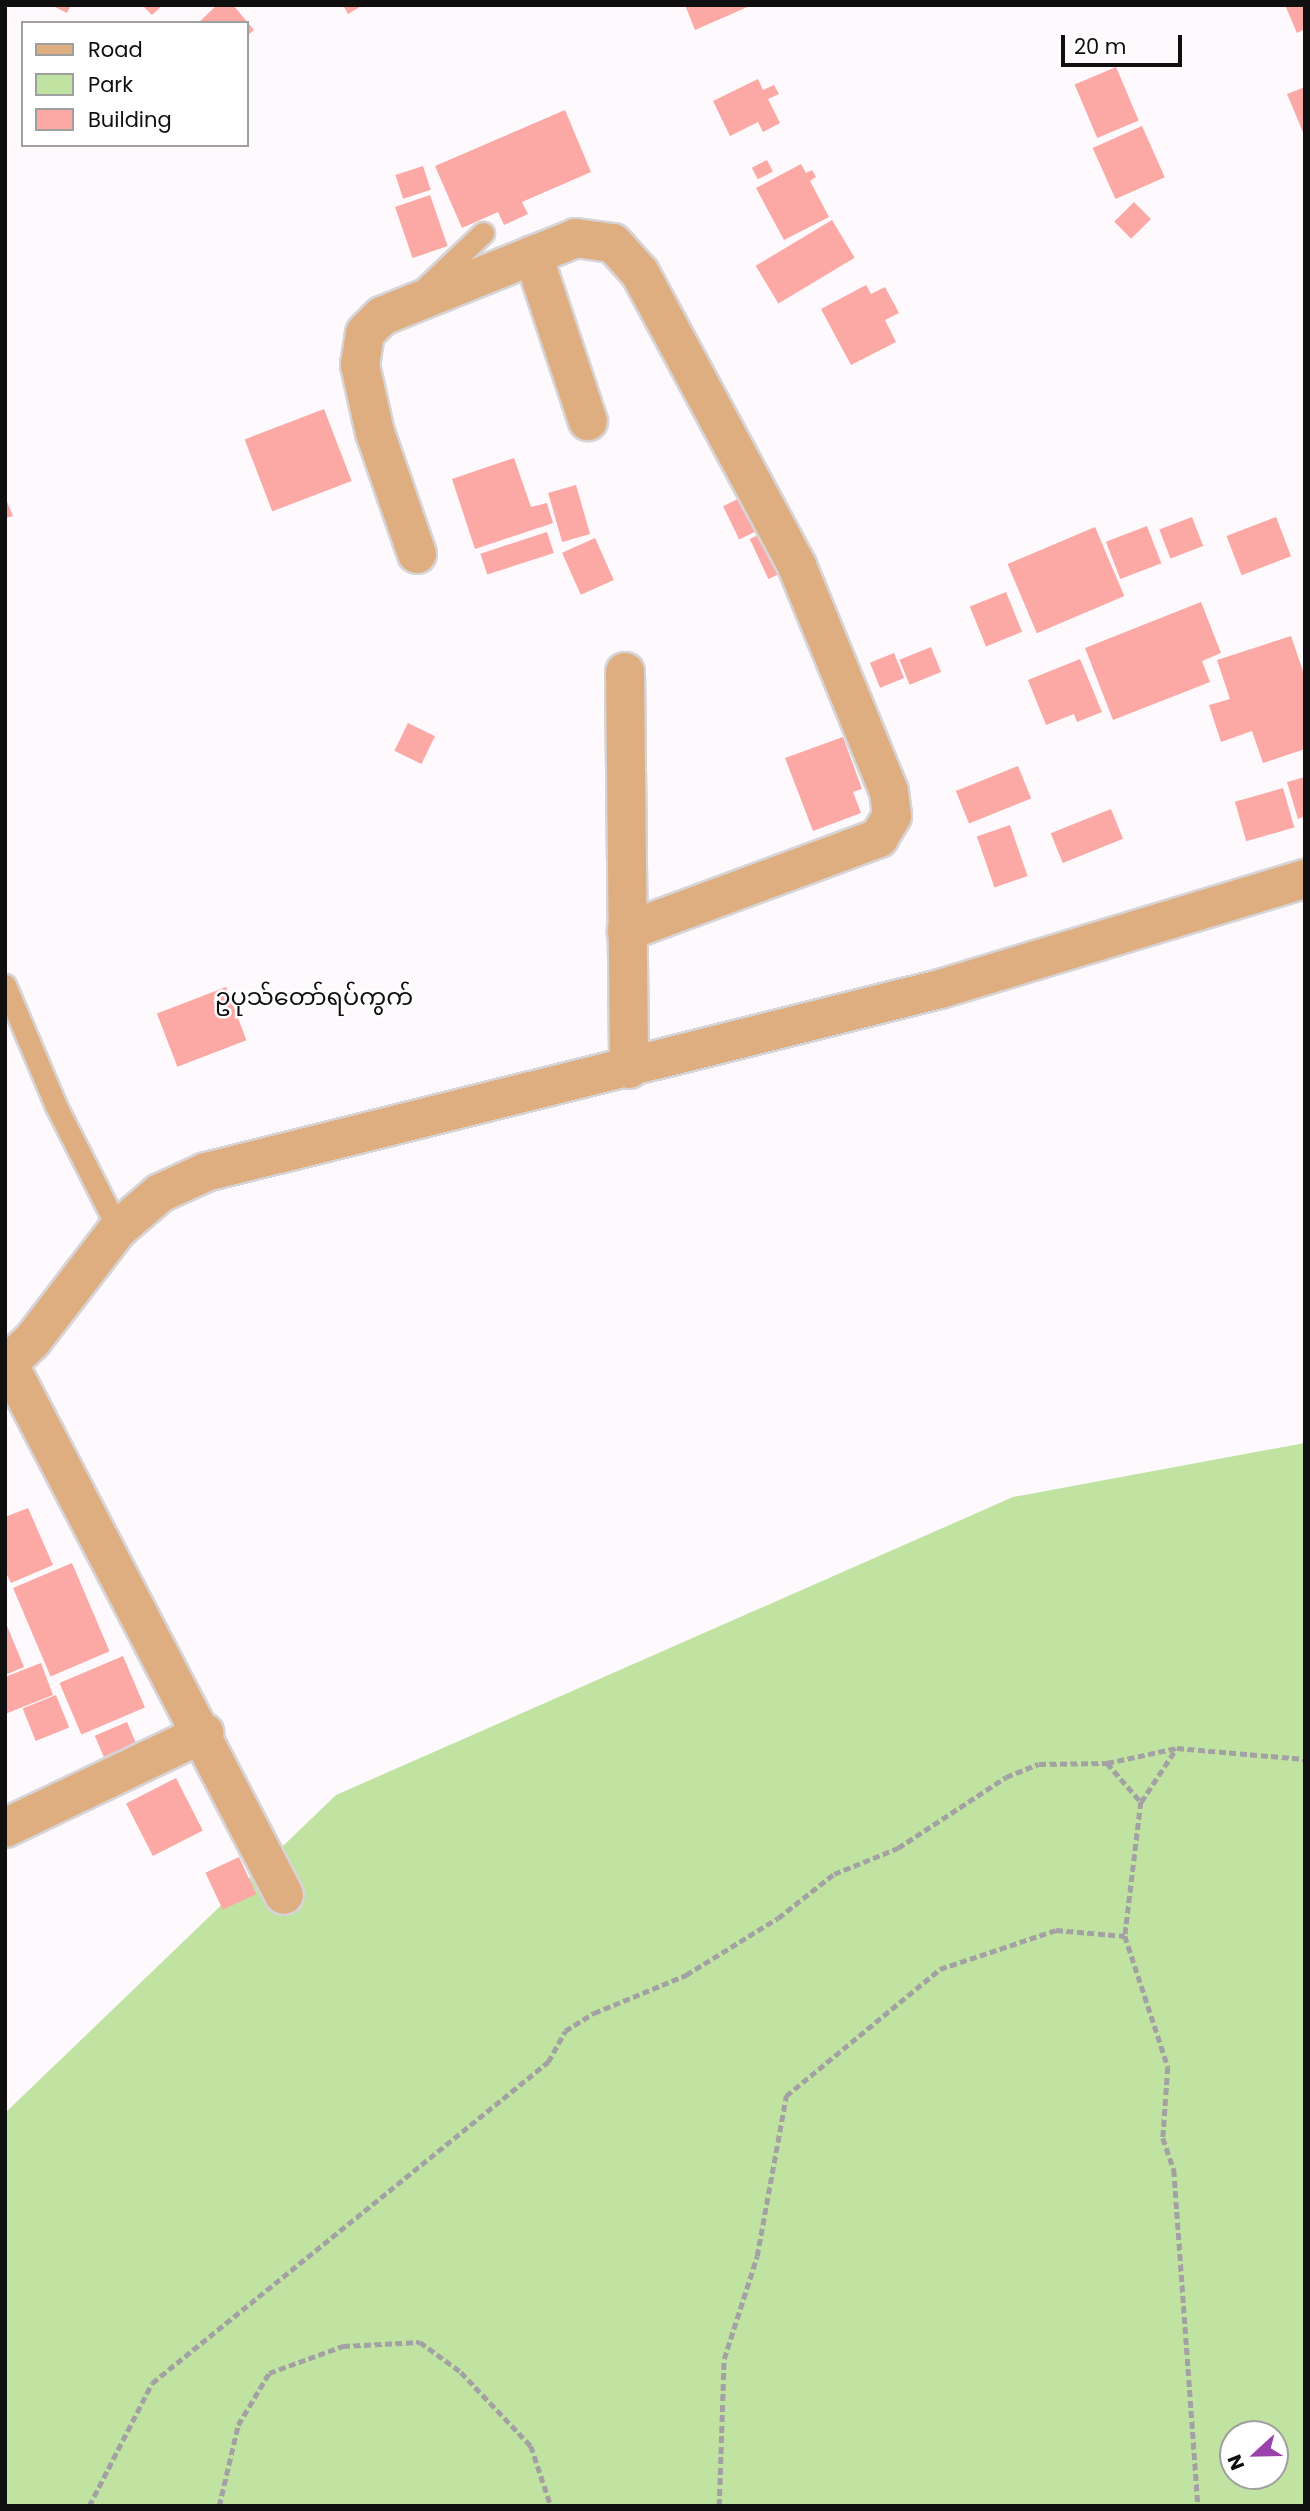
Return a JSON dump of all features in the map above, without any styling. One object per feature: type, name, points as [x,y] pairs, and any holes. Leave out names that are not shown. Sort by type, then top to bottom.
[{"type":"street","points":[[417,554],[375,433],[360,365],[365,333],[382,316],[576,238],[613,243],[640,274],[797,566],[889,791],[892,816],[879,838],[628,931]]},
{"type":"street","points":[[534,255],[588,421]]},
{"type":"street","points":[[625,672],[629,1069]]},
{"type":"street","points":[[284,1895],[204,1732],[7,1364],[32,1341],[118,1229],[160,1193],[206,1172],[629,1069],[940,989],[1305,879]]},
{"type":"street","points":[[5,1828],[204,1732]]},
{"type":"lane","points":[[406,307],[483,233]]},
{"type":"lane","points":[[5,985],[56,1106],[118,1229]]},
{"type":"path","points":[[1177,1748],[1141,1802],[1125,1936],[1168,2067],[1163,2138],[1174,2170],[1198,2506]]},
{"type":"path","points":[[89,2506],[152,2383],[548,2062],[565,2031],[594,2013],[686,1975],[778,1918],[834,1874],[898,1848],[1006,1777],[1039,1764],[1107,1763],[1177,1748],[1305,1759]]},
{"type":"path","points":[[1107,1763],[1141,1802]]},
{"type":"path","points":[[719,2506],[724,2359],[757,2256],[786,2096],[940,1969],[1056,1930],[1125,1936]]},
{"type":"path","points":[[219,2506],[238,2425],[269,2372],[343,2346],[420,2342],[461,2372],[531,2446],[551,2506]]},
{"type":"green space","points":[[1305,1443],[1305,2506],[5,2506],[5,2113],[336,1795],[1013,1497]]},
{"type":"building","points":[[51,5],[71,5],[67,13]]},
{"type":"building","points":[[142,5],[163,5],[152,15]]},
{"type":"building","points":[[217,5],[233,5],[246,21],[200,21]]},
{"type":"building","points":[[343,5],[363,5],[348,14]]},
{"type":"building","points":[[685,5],[752,5],[695,30]]},
{"type":"building","points":[[1285,5],[1305,5],[1305,29],[1297,33]]},
{"type":"building","points":[[248,23],[254,30],[248,35]]},
{"type":"building","points":[[1116,67],[1139,120],[1097,138],[1075,85]]},
{"type":"building","points":[[758,79],[763,90],[774,85],[779,94],[768,99],[780,123],[763,132],[758,122],[730,136],[713,101]]},
{"type":"building","points":[[1305,87],[1305,137],[1287,94]]},
{"type":"building","points":[[565,110],[591,172],[522,202],[528,214],[504,225],[498,212],[462,228],[435,166]]},
{"type":"building","points":[[1142,126],[1165,177],[1115,199],[1093,148]]},
{"type":"building","points":[[767,160],[773,172],[758,179],[752,168]]},
{"type":"building","points":[[801,164],[806,173],[812,170],[816,177],[810,181],[829,217],[784,240],[756,188]]},
{"type":"building","points":[[423,166],[431,190],[403,199],[395,175]]},
{"type":"building","points":[[430,195],[448,246],[413,258],[395,207]]},
{"type":"building","points":[[1134,202],[1151,219],[1131,239],[1114,222]]},
{"type":"building","points":[[832,220],[855,258],[778,304],[756,266]]},
{"type":"building","points":[[866,285],[871,294],[885,287],[899,313],[885,320],[896,342],[851,365],[821,309]]},
{"type":"building","points":[[324,409],[352,481],[272,511],[245,439]]},
{"type":"building","points":[[514,458],[531,507],[547,503],[553,523],[475,549],[452,479]]},
{"type":"building","points":[[576,485],[590,534],[562,542],[548,493]]},
{"type":"building","points":[[750,493],[766,526],[739,539],[723,506]]},
{"type":"building","points":[[5,497],[13,516],[5,518]]},
{"type":"building","points":[[1192,517],[1203,546],[1170,558],[1159,530]]},
{"type":"building","points":[[1276,517],[1291,556],[1242,575],[1227,536]]},
{"type":"building","points":[[1147,526],[1161,563],[1120,579],[1106,542]]},
{"type":"building","points":[[1095,527],[1124,596],[1037,633],[1008,564]]},
{"type":"building","points":[[767,531],[786,571],[768,579],[750,539]]},
{"type":"building","points":[[547,532],[554,553],[487,575],[480,554]]},
{"type":"building","points":[[595,538],[614,580],[581,595],[562,553]]},
{"type":"building","points":[[1006,592],[1022,632],[986,646],[970,607]]},
{"type":"building","points":[[1201,602],[1221,653],[1202,661],[1210,682],[1113,720],[1085,648]]},
{"type":"building","points":[[1291,636],[1305,677],[1305,749],[1263,763],[1252,731],[1221,742],[1209,705],[1230,699],[1217,660]]},
{"type":"building","points":[[931,647],[941,672],[910,685],[899,660]]},
{"type":"building","points":[[894,653],[904,678],[880,688],[870,663]]},
{"type":"building","points":[[1080,659],[1102,712],[1077,722],[1074,714],[1046,725],[1028,680]]},
{"type":"building","points":[[408,723],[435,736],[421,764],[394,751]]},
{"type":"building","points":[[843,737],[862,789],[853,792],[861,813],[813,831],[785,758]]},
{"type":"building","points":[[1018,766],[1031,798],[969,824],[956,791]]},
{"type":"building","points":[[1305,777],[1305,816],[1298,819],[1287,782]]},
{"type":"building","points":[[1283,788],[1294,827],[1246,841],[1235,802]]},
{"type":"building","points":[[1111,809],[1123,839],[1063,863],[1051,833]]},
{"type":"building","points":[[1010,825],[1028,876],[994,887],[977,836]]},
{"type":"building","points":[[226,987],[246,1040],[177,1067],[157,1014]]},
{"type":"building","points":[[28,1508],[53,1565],[11,1583],[5,1571],[5,1517]]},
{"type":"building","points":[[72,1563],[110,1651],[51,1676],[13,1588]]},
{"type":"building","points":[[5,1621],[24,1667],[5,1675]]},
{"type":"building","points":[[123,1656],[145,1708],[81,1735],[59,1683]]},
{"type":"building","points":[[41,1663],[53,1695],[5,1714],[5,1677]]},
{"type":"building","points":[[56,1695],[69,1727],[36,1741],[23,1708]]},
{"type":"building","points":[[127,1722],[136,1743],[104,1757],[95,1736]]},
{"type":"building","points":[[176,1778],[203,1831],[153,1856],[126,1803]]},
{"type":"building","points":[[239,1857],[256,1894],[223,1910],[205,1873]]},
{"type":"district","name":"ဥပုသ်တော်ရပ်ကွက်","points":[[314,997]]}]
